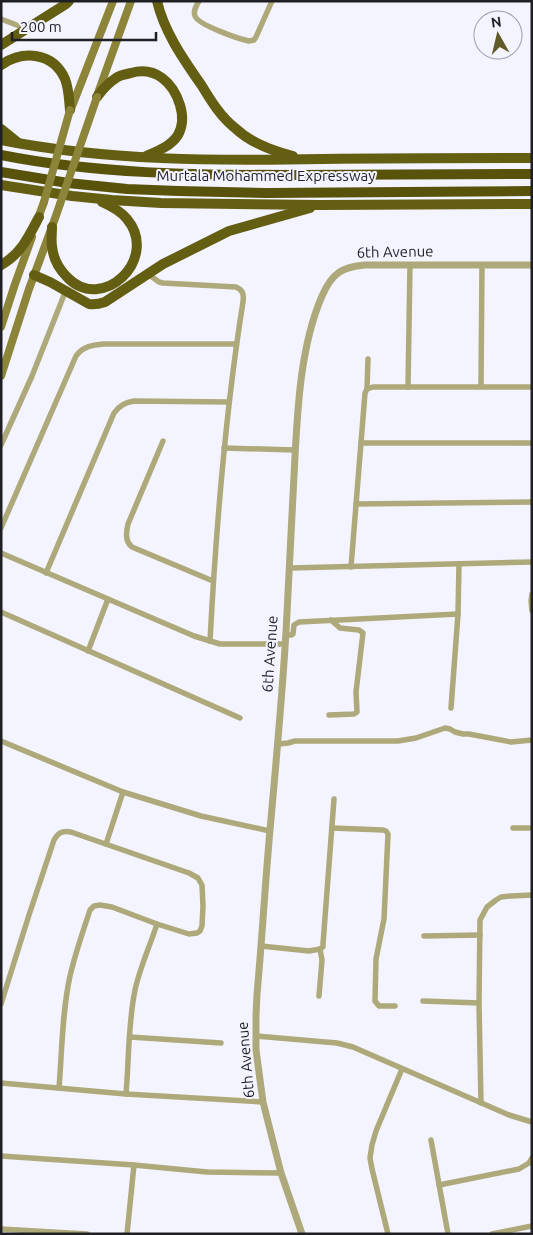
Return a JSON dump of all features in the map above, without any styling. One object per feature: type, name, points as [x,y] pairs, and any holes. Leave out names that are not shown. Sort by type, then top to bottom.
[{"type":"highway","points":[[1,45],[69,1]]},
{"type":"highway","points":[[157,1],[167,28],[184,60],[218,110],[234,128],[251,141],[274,151],[311,159]]},
{"type":"highway","points":[[1,65],[15,57],[24,55],[36,56],[53,64],[60,70],[64,79],[70,110]]},
{"type":"highway","points":[[97,97],[118,76],[135,72],[151,72],[165,79],[178,100],[182,113],[182,124],[178,134],[170,144],[159,151],[142,157]]},
{"type":"highway","points":[[1,129],[18,143]]},
{"type":"highway","name":"Murtala Mohammed Expressway","points":[[1,140],[106,155],[223,160],[532,158]]},
{"type":"highway","name":"Murtala Mohammed Expressway","points":[[1,155],[94,169],[178,174],[532,174]]},
{"type":"highway","name":"Murtala Mohammed Expressway","points":[[1,172],[68,183],[161,191],[256,193],[532,191]]},
{"type":"highway","name":"Murtala Mohammed Expressway","points":[[1,185],[94,198],[161,203],[324,205],[532,204]]},
{"type":"highway","points":[[52,227],[52,246],[57,265],[70,280],[80,286],[99,289],[110,286],[121,279],[130,270],[135,260],[137,239],[134,228],[120,212],[94,198]]},
{"type":"highway","points":[[34,275],[66,290],[89,304],[99,304],[164,264],[229,231],[324,205]]},
{"type":"highway","points":[[1,265],[15,256],[39,217]]},
{"type":"main road","points":[[1,327],[44,202],[70,110],[113,1]]},
{"type":"main road","points":[[1,376],[34,275],[131,1]]},
{"type":"street","points":[[199,1],[194,14],[202,24],[249,41],[254,40],[256,37],[272,1]]},
{"type":"street","points":[[1,19],[28,29]]},
{"type":"street","points":[[408,387],[410,265]]},
{"type":"street","points":[[481,386],[482,265]]},
{"type":"street","name":"6th Avenue","points":[[302,1234],[281,1173],[263,1102],[256,1036],[261,946],[286,635],[295,450],[299,396],[304,362],[322,295],[339,272],[352,266],[532,265]]},
{"type":"street","points":[[148,274],[163,283],[236,287],[243,292],[244,296],[228,402],[210,642]]},
{"type":"street","points":[[1,445],[32,376],[66,290]]},
{"type":"street","points":[[1,528],[76,356],[82,350],[89,346],[104,344],[236,344]]},
{"type":"street","points":[[351,567],[368,359]]},
{"type":"street","points":[[367,389],[373,387],[532,386]]},
{"type":"street","points":[[46,573],[118,407],[134,401],[228,402]]},
{"type":"street","points":[[163,441],[128,524],[127,541],[132,547],[214,581]]},
{"type":"street","points":[[361,443],[532,443]]},
{"type":"street","points":[[224,448],[295,450]]},
{"type":"street","points":[[356,504],[532,502]]},
{"type":"street","points":[[1,553],[210,642],[220,644],[285,644]]},
{"type":"street","points":[[289,568],[532,562]]},
{"type":"street","points":[[452,708],[459,564]]},
{"type":"street","points":[[532,594],[532,612]]},
{"type":"street","points":[[88,651],[108,599]]},
{"type":"street","points":[[1,612],[240,718]]},
{"type":"street","points":[[286,635],[293,634],[294,625],[299,622],[458,614]]},
{"type":"street","points":[[329,715],[354,714],[357,712],[356,692],[363,634],[359,630],[340,628],[331,620]]},
{"type":"street","points":[[278,744],[295,741],[398,741],[416,738],[445,728],[463,734],[511,742],[532,740]]},
{"type":"street","points":[[1,741],[123,792],[201,816],[270,831]]},
{"type":"street","points":[[106,844],[123,792]]},
{"type":"street","points":[[319,996],[322,960],[320,949],[323,944],[334,799]]},
{"type":"street","points":[[332,828],[383,830],[388,834],[384,919],[376,958],[375,1001],[379,1006],[395,1006]]},
{"type":"street","points":[[512,828],[532,828]]},
{"type":"street","points":[[1,1004],[3,991],[28,915],[56,836],[59,833],[66,831],[190,873],[198,878],[202,885],[203,906],[202,926],[197,933],[189,934],[100,904],[90,910],[70,977],[59,1088]]},
{"type":"street","points":[[481,1103],[480,920],[487,906],[501,897],[532,895]]},
{"type":"street","points":[[126,1094],[135,990],[158,924]]},
{"type":"street","points":[[424,936],[480,935]]},
{"type":"street","points":[[261,946],[309,950],[320,949]]},
{"type":"street","points":[[423,1001],[479,1003]]},
{"type":"street","points":[[256,1036],[337,1042],[509,1115],[532,1122]]},
{"type":"street","points":[[130,1037],[222,1043]]},
{"type":"street","points":[[388,1234],[370,1158],[376,1130],[402,1068]]},
{"type":"street","points":[[1,1083],[126,1094],[263,1102]]},
{"type":"street","points":[[431,1140],[448,1234]]},
{"type":"street","points":[[1,1156],[207,1172],[281,1173]]},
{"type":"street","points":[[439,1185],[519,1169],[532,1158]]},
{"type":"street","points":[[127,1234],[134,1165]]},
{"type":"street","points":[[492,1234],[532,1226]]},
{"type":"street","points":[[1,1229],[87,1234]]}]
